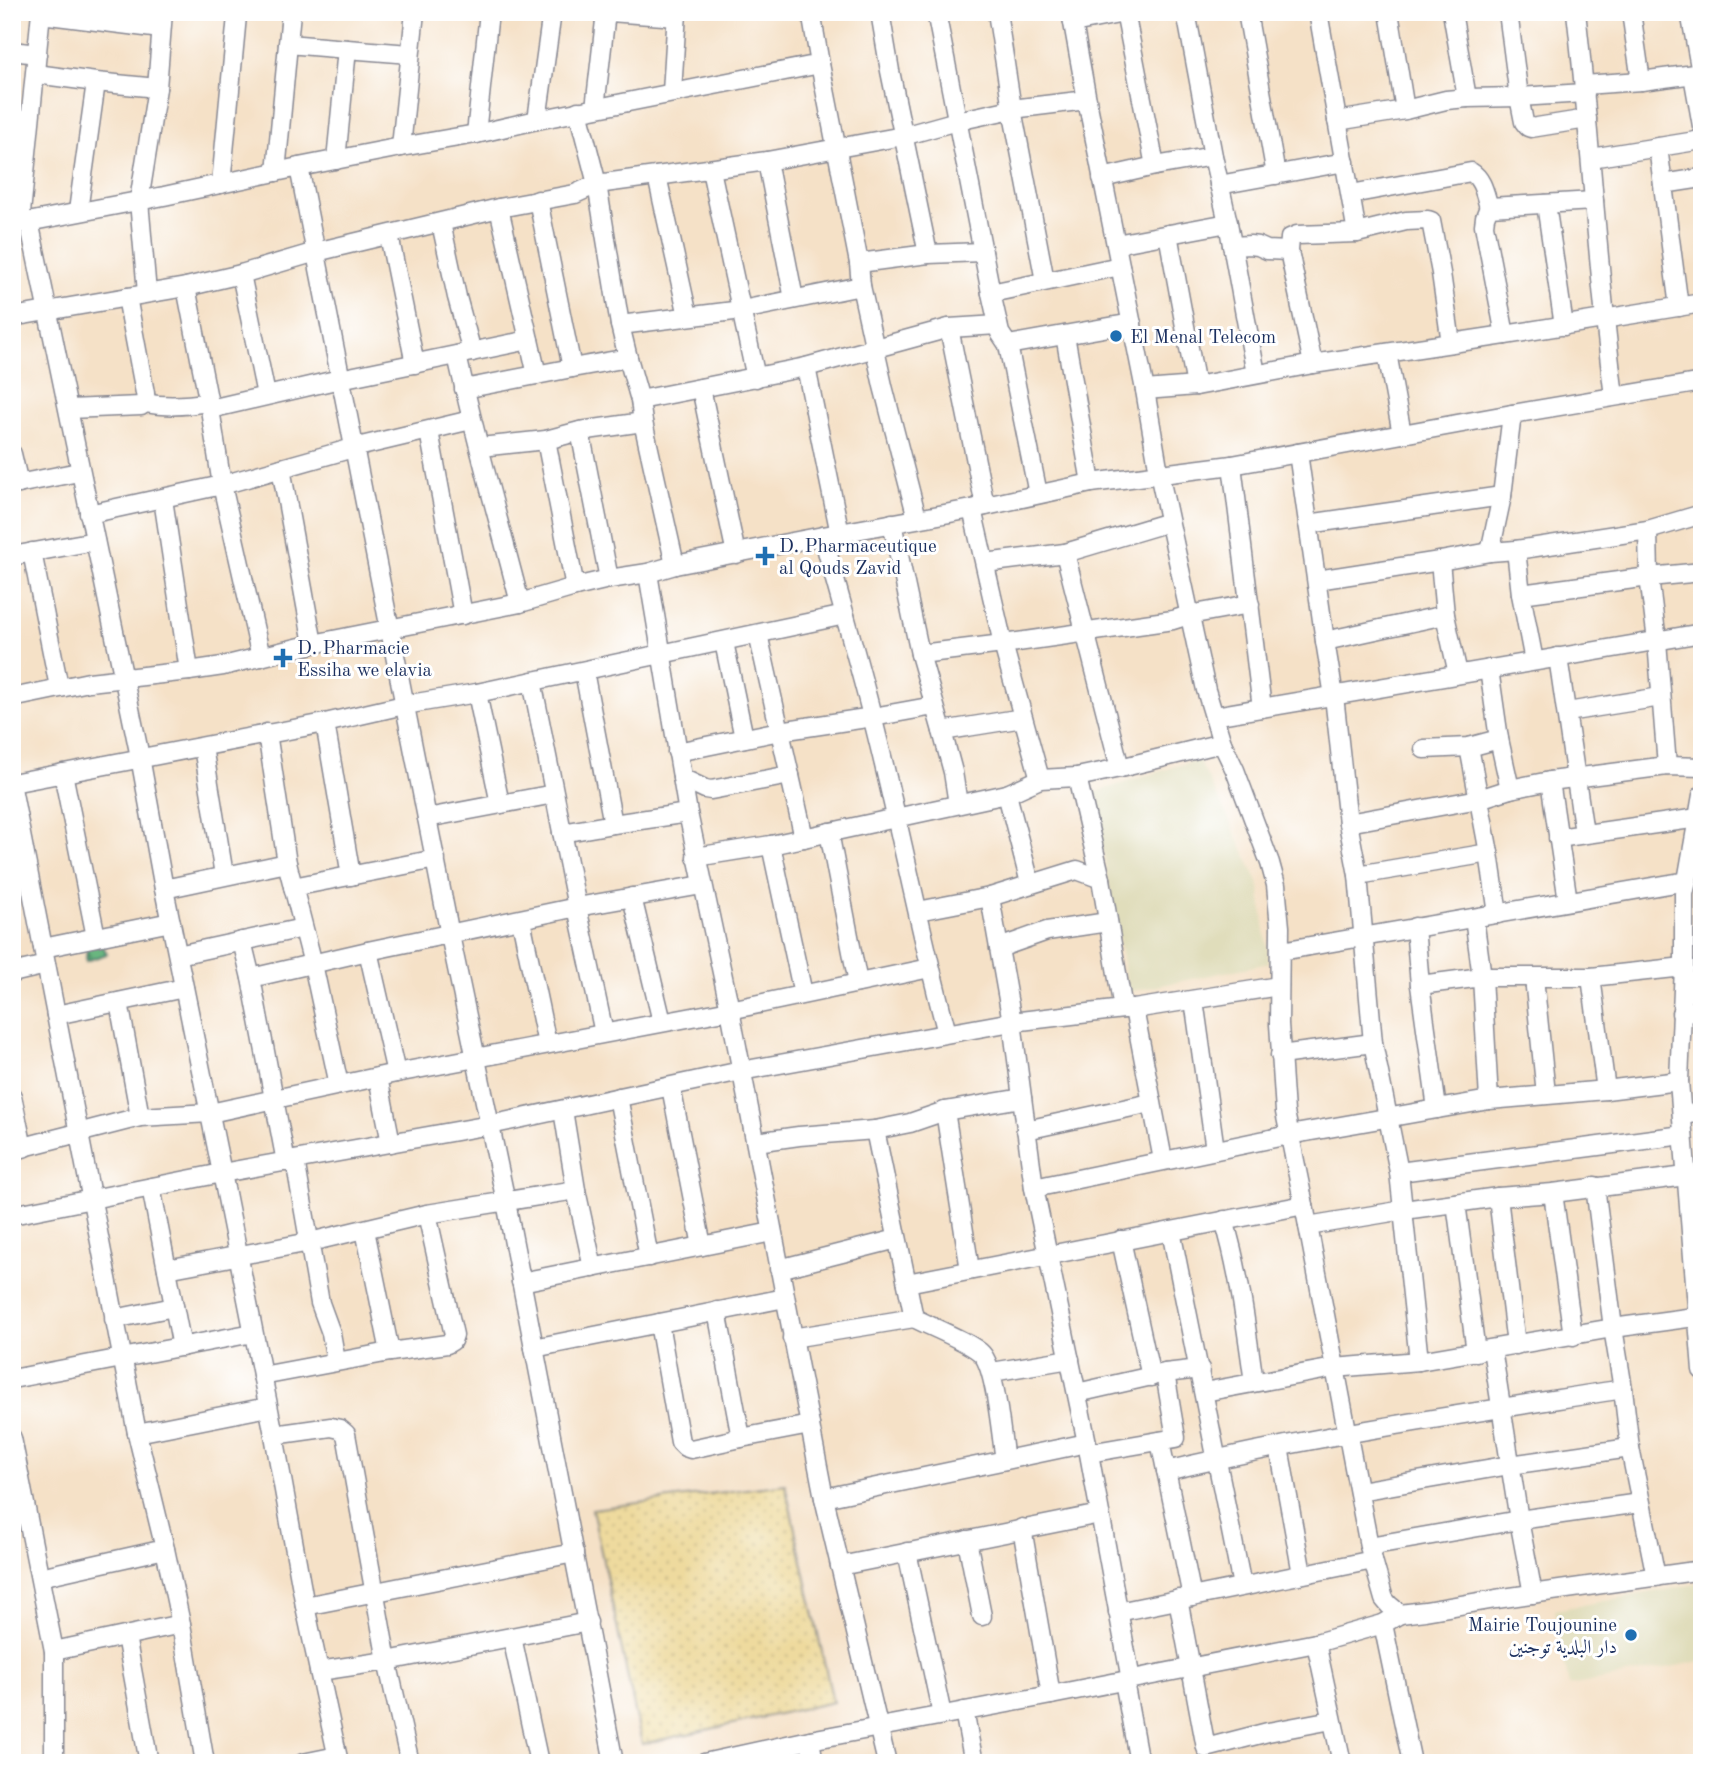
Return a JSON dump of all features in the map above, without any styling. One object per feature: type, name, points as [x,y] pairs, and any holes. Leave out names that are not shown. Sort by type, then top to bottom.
[{"type":"street","points":[[220,184],[239,12]]},
{"type":"street","points":[[276,172],[291,13],[284,12]]},
{"type":"street","points":[[401,147],[415,12]]},
{"type":"street","points":[[476,134],[489,12]]},
{"type":"street","points":[[537,120],[552,12]]},
{"type":"street","points":[[672,93],[677,15],[608,12],[587,110],[620,325],[640,400],[674,565]]},
{"type":"street","points":[[811,12],[859,263],[861,286],[917,518]]},
{"type":"street","points":[[880,12],[928,254]]},
{"type":"street","points":[[936,12],[991,293],[1000,333],[1008,345],[1038,494]]},
{"type":"street","points":[[997,12],[1045,281]]},
{"type":"street","points":[[1155,166],[1126,12],[1072,18],[1159,473],[1206,690],[1222,743],[1270,863],[1276,885],[1281,951],[1280,1055],[1285,1112],[1371,1553],[1384,1599],[1400,1614]]},
{"type":"street","points":[[1186,12],[1256,374]]},
{"type":"street","points":[[1247,12],[1276,175]]},
{"type":"street","points":[[1318,12],[1357,233]]},
{"type":"street","points":[[1390,12],[1405,110]]},
{"type":"street","points":[[1452,12],[1467,98]]},
{"type":"street","points":[[1508,12],[1524,122],[1528,127],[1587,119]]},
{"type":"street","points":[[1576,12],[1604,319],[1614,396]]},
{"type":"street","points":[[1631,12],[1641,80]]},
{"type":"street","points":[[1690,12],[1702,126]]},
{"type":"street","points":[[147,293],[139,201],[157,88],[162,20],[41,13],[20,223],[47,311],[69,409],[79,472],[140,757],[305,1605],[338,1759],[303,1763]]},
{"type":"street","points":[[288,44],[411,54]]},
{"type":"street","points":[[337,160],[347,49]]},
{"type":"street","points":[[12,51],[37,54]]},
{"type":"street","points":[[20,223],[820,64]]},
{"type":"street","points":[[36,74],[157,88]]},
{"type":"street","points":[[1337,121],[1446,100],[1519,97],[1698,74]]},
{"type":"street","points":[[78,211],[96,82]]},
{"type":"street","points":[[12,317],[186,287],[316,252],[499,208],[575,194],[597,184],[767,161],[903,136],[1012,108],[1087,100]]},
{"type":"street","points":[[1591,158],[1702,140]]},
{"type":"street","points":[[1658,147],[1679,307]]},
{"type":"street","points":[[1102,178],[1213,156]]},
{"type":"street","points":[[767,161],[794,299]]},
{"type":"street","points":[[1219,185],[1345,162]]},
{"type":"street","points":[[299,167],[404,705],[506,1202],[614,1763]]},
{"type":"street","points":[[710,170],[756,378]]},
{"type":"street","points":[[1350,194],[1471,172],[1477,175],[1489,207],[1485,225],[1505,335]]},
{"type":"street","points":[[657,176],[688,316]]},
{"type":"street","points":[[1662,184],[1702,178]]},
{"type":"street","points":[[538,200],[572,368]]},
{"type":"street","points":[[1489,207],[1594,201]]},
{"type":"street","points":[[1546,204],[1564,326]]},
{"type":"street","points":[[499,208],[537,375]]},
{"type":"street","points":[[1313,364],[1289,251],[1290,238],[1297,235],[1357,233],[1406,221],[1431,221],[1451,343]]},
{"type":"street","points":[[441,223],[457,298],[465,354],[464,389],[520,603]]},
{"type":"street","points":[[1116,244],[1228,223]]},
{"type":"street","points":[[1168,234],[1196,386]]},
{"type":"street","points":[[389,235],[415,364]]},
{"type":"street","points":[[1231,246],[1250,245],[1267,250],[1289,251]]},
{"type":"street","points":[[859,263],[928,254],[983,252]]},
{"type":"street","points":[[991,293],[1120,265]]},
{"type":"street","points":[[241,274],[266,395]]},
{"type":"street","points":[[620,325],[742,310],[861,286]]},
{"type":"street","points":[[186,287],[222,485],[261,657]]},
{"type":"street","points":[[127,297],[146,398],[144,403]]},
{"type":"street","points":[[1145,390],[1196,386],[1313,364],[1702,303]]},
{"type":"street","points":[[1008,345],[1132,323]]},
{"type":"street","points":[[640,400],[806,367],[949,328],[998,325]]},
{"type":"street","points":[[949,328],[985,563],[1003,644],[1040,779]]},
{"type":"street","points":[[1065,335],[1091,483]]},
{"type":"street","points":[[69,409],[144,403],[162,406],[209,405],[529,340]]},
{"type":"street","points":[[1387,353],[1402,434]]},
{"type":"street","points":[[464,389],[628,358]]},
{"type":"street","points":[[806,367],[845,615],[873,718],[947,1033]]},
{"type":"street","points":[[12,698],[59,687],[223,666],[313,644],[520,603],[575,587],[648,573],[674,565],[978,508],[1091,483],[1232,465],[1702,382]]},
{"type":"street","points":[[701,388],[736,554]]},
{"type":"street","points":[[1490,552],[1502,496],[1512,414]]},
{"type":"street","points":[[89,514],[222,485],[353,448],[471,420]]},
{"type":"street","points":[[480,447],[546,440],[580,431],[643,422]]},
{"type":"street","points":[[429,431],[463,615]]},
{"type":"street","points":[[580,431],[609,579]]},
{"type":"street","points":[[546,440],[575,587]]},
{"type":"street","points":[[1298,453],[1334,696],[1348,823],[1358,875],[1373,1043],[1399,1172],[1419,1361]]},
{"type":"street","points":[[12,454],[15,484],[79,472]]},
{"type":"street","points":[[1232,465],[1262,708]]},
{"type":"street","points":[[281,468],[313,644]]},
{"type":"street","points":[[1308,524],[1502,496]]},
{"type":"street","points":[[163,499],[189,671]]},
{"type":"street","points":[[1317,580],[1648,530],[1702,514]]},
{"type":"street","points":[[985,563],[1065,553],[1169,522]]},
{"type":"street","points":[[892,523],[920,653],[953,772],[958,804]]},
{"type":"street","points":[[1648,530],[1649,577],[1668,766]]},
{"type":"street","points":[[12,556],[95,541]]},
{"type":"street","points":[[1516,550],[1521,594],[1534,661]]},
{"type":"street","points":[[32,552],[59,687]]},
{"type":"street","points":[[1065,553],[1120,768]]},
{"type":"street","points":[[1440,561],[1445,615],[1458,674]]},
{"type":"street","points":[[1521,594],[1702,572]]},
{"type":"street","points":[[648,573],[696,857],[730,1010],[824,1498],[887,1763]]},
{"type":"street","points":[[920,653],[1173,620],[1250,604]]},
{"type":"street","points":[[205,1763],[181,1624],[114,1319],[12,785],[140,757],[203,747],[584,671],[845,615]]},
{"type":"street","points":[[1325,641],[1445,615]]},
{"type":"street","points":[[1214,716],[1702,633]]},
{"type":"street","points":[[758,634],[804,838]]},
{"type":"street","points":[[724,642],[744,738]]},
{"type":"street","points":[[1558,657],[1584,833]]},
{"type":"street","points":[[1489,669],[1499,739],[1510,789]]},
{"type":"street","points":[[584,671],[613,824]]},
{"type":"street","points":[[532,681],[604,1033]]},
{"type":"street","points":[[477,692],[500,804]]},
{"type":"street","points":[[1567,712],[1661,697]]},
{"type":"street","points":[[677,752],[780,731],[934,706]]},
{"type":"street","points":[[942,731],[1023,718]]},
{"type":"street","points":[[325,723],[351,876]]},
{"type":"street","points":[[267,733],[287,863],[313,964],[339,1085]]},
{"type":"street","points":[[1424,749],[1469,747],[1499,739]]},
{"type":"street","points":[[696,857],[804,838],[1007,794],[1040,779],[1077,777],[1222,743]]},
{"type":"street","points":[[203,747],[224,875]]},
{"type":"street","points":[[1469,747],[1498,914]]},
{"type":"street","points":[[1348,823],[1479,799],[1550,781],[1668,766],[1702,766]]},
{"type":"street","points":[[63,773],[96,937]]},
{"type":"street","points":[[681,778],[711,790],[790,775]]},
{"type":"street","points":[[1077,777],[1163,1160]]},
{"type":"street","points":[[1550,781],[1568,901]]},
{"type":"street","points":[[427,818],[554,794]]},
{"type":"street","points":[[1007,794],[1030,883]]},
{"type":"street","points":[[1702,795],[1684,967],[1679,1081],[1686,1176],[1696,1234],[1702,1370]]},
{"type":"street","points":[[562,833],[688,813]]},
{"type":"street","points":[[1558,838],[1698,818]]},
{"type":"street","points":[[829,832],[858,983]]},
{"type":"street","points":[[771,845],[803,994]]},
{"type":"street","points":[[1358,875],[1489,853]]},
{"type":"street","points":[[293,887],[436,859]]},
{"type":"street","points":[[164,889],[287,863]]},
{"type":"street","points":[[918,911],[990,897],[1077,870],[1101,879]]},
{"type":"street","points":[[251,978],[577,907],[702,885]]},
{"type":"street","points":[[1281,951],[1568,901],[1691,889]]},
{"type":"street","points":[[632,897],[662,1022]]},
{"type":"street","points":[[990,897],[1012,1021],[1034,1188],[1088,1448],[1118,1612],[1137,1762]]},
{"type":"street","points":[[1474,918],[1482,977],[1489,1100]]},
{"type":"street","points":[[521,920],[547,1044]]},
{"type":"street","points":[[12,973],[44,957],[96,937],[171,922]]},
{"type":"street","points":[[999,947],[1046,931],[1108,922]]},
{"type":"street","points":[[1415,927],[1437,1109]]},
{"type":"street","points":[[178,955],[303,928]]},
{"type":"street","points":[[242,941],[274,1099],[291,1161],[310,1242],[320,1303],[331,1333],[336,1361]]},
{"type":"street","points":[[368,951],[396,1073]]},
{"type":"street","points":[[1420,985],[1482,977],[1591,977],[1684,967]]},
{"type":"street","points":[[12,1096],[18,1149],[141,1117],[210,1113],[396,1073],[730,1010],[930,968]]},
{"type":"street","points":[[1591,977],[1606,1090]]},
{"type":"street","points":[[1534,978],[1546,1094]]},
{"type":"street","points":[[12,1215],[222,1173],[490,1125],[741,1071],[1012,1021],[1128,1009],[1279,986]]},
{"type":"street","points":[[56,1015],[184,988]]},
{"type":"street","points":[[1194,999],[1215,1150]]},
{"type":"street","points":[[119,1002],[141,1117]]},
{"type":"street","points":[[1681,1013],[1702,1009]]},
{"type":"street","points":[[1280,1055],[1373,1043]]},
{"type":"street","points":[[378,1077],[391,1143]]},
{"type":"street","points":[[1034,1188],[1289,1135],[1489,1100],[1679,1081]]},
{"type":"street","points":[[671,1087],[702,1246]]},
{"type":"street","points":[[618,1097],[649,1257]]},
{"type":"street","points":[[755,1142],[874,1130],[910,1123],[945,1111],[1022,1098]]},
{"type":"street","points":[[1026,1130],[1151,1103]]},
{"type":"street","points":[[563,1110],[576,1190],[593,1268]]},
{"type":"street","points":[[945,1111],[970,1270]]},
{"type":"street","points":[[1682,1114],[1702,1112]]},
{"type":"street","points":[[874,1130],[914,1318]]},
{"type":"street","points":[[1399,1172],[1683,1135]]},
{"type":"street","points":[[1308,1226],[1498,1197],[1553,1193],[1686,1176]]},
{"type":"street","points":[[1595,1186],[1630,1448],[1656,1577]]},
{"type":"street","points":[[151,1187],[182,1347]]},
{"type":"street","points":[[167,1269],[310,1242],[427,1214],[576,1190]]},
{"type":"street","points":[[1553,1193],[1573,1336]]},
{"type":"street","points":[[1498,1197],[1516,1345]]},
{"type":"street","points":[[1456,1203],[1484,1351],[1502,1409],[1533,1594]]},
{"type":"street","points":[[907,1283],[1304,1205]]},
{"type":"street","points":[[262,1376],[452,1341],[454,1335],[427,1214]]},
{"type":"street","points":[[1224,1220],[1232,1247],[1254,1382]]},
{"type":"street","points":[[365,1230],[390,1352]]},
{"type":"street","points":[[1171,1231],[1242,1586]]},
{"type":"street","points":[[521,1282],[772,1232]]},
{"type":"street","points":[[779,1269],[897,1239]]},
{"type":"street","points":[[824,1498],[1005,1460],[1176,1438],[1121,1240]]},
{"type":"street","points":[[534,1348],[785,1298]]},
{"type":"street","points":[[114,1319],[174,1307]]},
{"type":"street","points":[[717,1311],[741,1438]]},
{"type":"street","points":[[1205,1392],[1334,1368],[1419,1361],[1700,1316]]},
{"type":"street","points":[[792,1338],[914,1318],[973,1347],[982,1354],[992,1372],[1005,1460]]},
{"type":"street","points":[[659,1323],[680,1442],[685,1447],[691,1450],[810,1425]]},
{"type":"street","points":[[12,1379],[253,1333]]},
{"type":"street","points":[[992,1372],[1070,1359]]},
{"type":"street","points":[[1077,1393],[1200,1368]]},
{"type":"street","points":[[1166,1471],[1348,1434],[1623,1389]]},
{"type":"street","points":[[137,1433],[268,1407]]},
{"type":"street","points":[[274,1435],[331,1427],[346,1434],[387,1661],[410,1763]]},
{"type":"street","points":[[12,1438],[54,1651],[54,1763]]},
{"type":"street","points":[[1160,1441],[1185,1598],[1192,1668],[1208,1755],[1268,1732],[1332,1720]]},
{"type":"street","points":[[1279,1447],[1302,1574]]},
{"type":"street","points":[[1359,1491],[1630,1448]]},
{"type":"street","points":[[1118,1612],[1302,1574],[1371,1553],[1519,1520],[1640,1503]]},
{"type":"street","points":[[839,1566],[1100,1514]]},
{"type":"street","points":[[1023,1528],[1051,1695]]},
{"type":"street","points":[[967,1540],[982,1616]]},
{"type":"street","points":[[40,1577],[165,1549]]},
{"type":"street","points":[[906,1552],[942,1715]]},
{"type":"street","points":[[305,1605],[574,1553]]},
{"type":"street","points":[[704,1763],[810,1740],[1316,1643],[1383,1624],[1400,1614],[1702,1570]]},
{"type":"street","points":[[319,1671],[387,1661],[587,1622]]},
{"type":"street","points":[[54,1651],[181,1624]]},
{"type":"street","points":[[1383,1624],[1412,1763]]},
{"type":"street","points":[[126,1636],[149,1763]]},
{"type":"street","points":[[512,1637],[540,1763]]},
{"type":"street","points":[[1316,1643],[1342,1763]]},
{"type":"street","points":[[964,1711],[974,1763]]},
{"type":"street","points":[[810,1740],[814,1763]]},
{"type":"shaded area","points":[[1198,759],[1259,884],[1269,963],[1128,992],[1093,793]]},
{"type":"shaded area","name":"Mairie Toujounine دار البلدية توجنين","points":[[1702,1583],[1702,1661],[1569,1686],[1555,1610]]},
{"type":"green space","points":[[101,942],[107,954],[86,961],[87,944]]},
{"type":"sand","points":[[785,1484],[833,1702],[642,1744],[592,1509]]},
{"type":"place","name":"El Menal Telecom","points":[[1116,336]]},
{"type":"place","name":"D. Pharmaceutique al Qouds Zavid","points":[[765,556]]},
{"type":"place","name":"D. Pharmacie Essiha we elavia","points":[[283,658]]},
{"type":"place","name":"Mairie Toujounine دار البلدية توجنين","points":[[1631,1635]]}]
